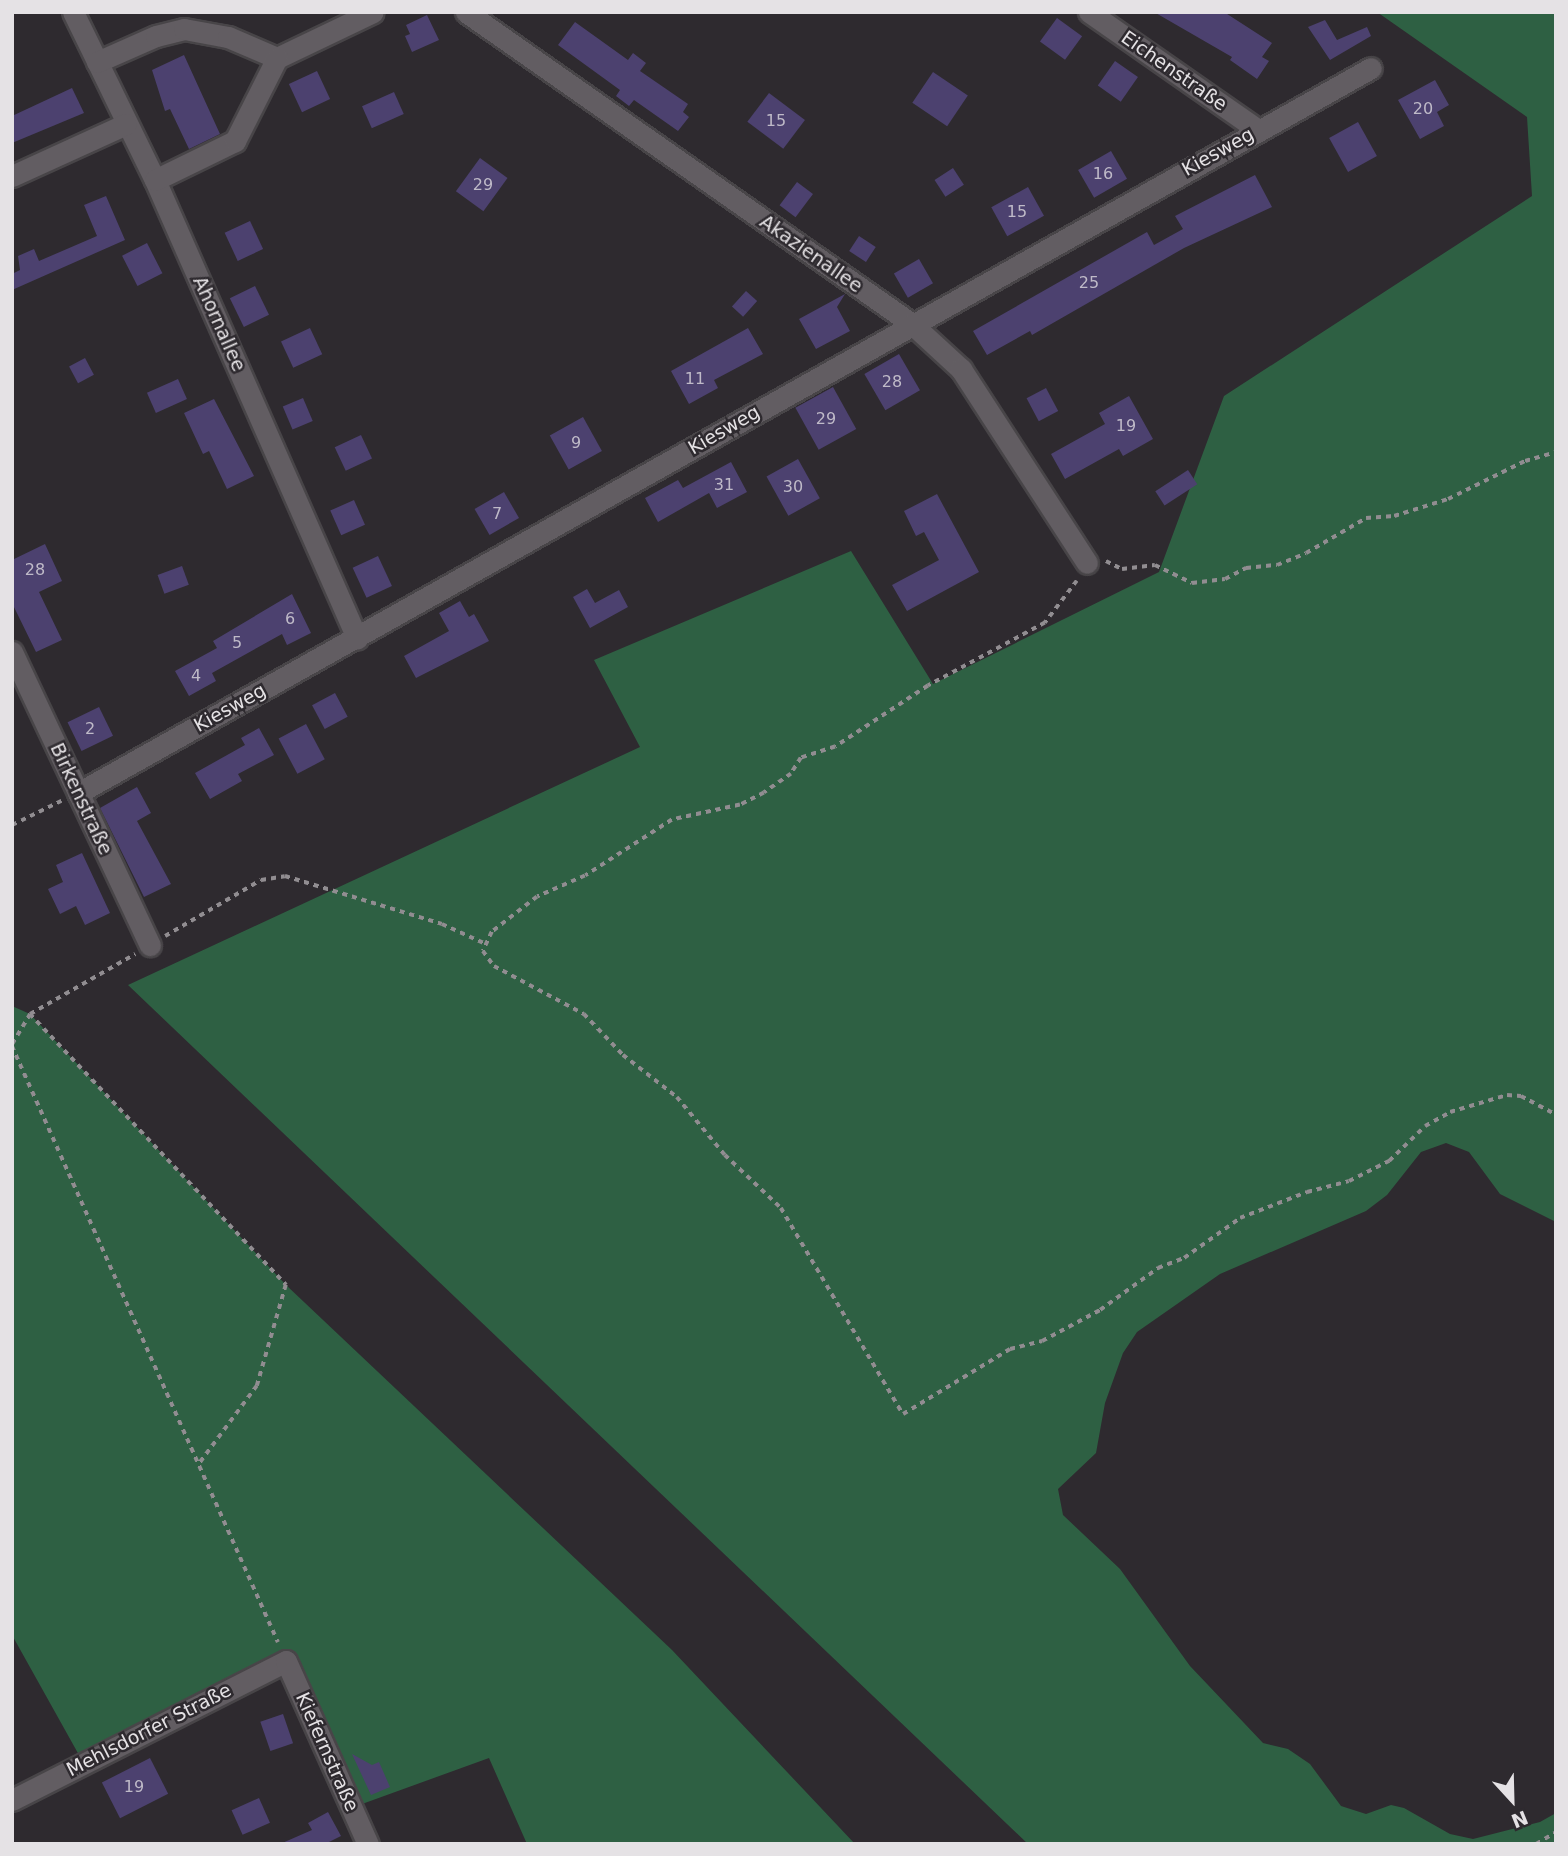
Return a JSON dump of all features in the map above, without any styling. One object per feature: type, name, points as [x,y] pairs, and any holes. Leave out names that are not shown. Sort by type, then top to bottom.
[{"type":"street","name":"Ahornallee","points":[[74,12],[155,180],[357,638]]},
{"type":"street","points":[[155,180],[235,141],[277,58],[373,12]]},
{"type":"street","name":"Akazienallee","points":[[466,12],[912,324],[961,369],[1087,563]]},
{"type":"street","name":"Eichenstraße","points":[[1089,12],[1258,130]]},
{"type":"street","points":[[97,62],[156,36],[184,29],[228,37],[277,58]]},
{"type":"street","name":"Kiesweg","points":[[78,793],[1371,68]]},
{"type":"street","points":[[12,176],[126,124]]},
{"type":"street","name":"Birkenstraße","points":[[12,652],[150,945]]},
{"type":"street","name":"Mehlsdorfer Straße","points":[[12,1800],[286,1661]]},
{"type":"street","name":"Kiefernstraße","points":[[286,1661],[368,1844]]},
{"type":"path","points":[[1556,452],[1525,461],[1448,499],[1394,516],[1366,518],[1306,553],[1277,565],[1246,568],[1225,579],[1192,583],[1156,565],[1122,569],[1108,561],[1087,563],[1069,595],[1045,623],[928,686],[835,747],[801,758],[791,774],[764,793],[740,805],[672,820],[585,876],[537,897],[492,932],[483,951],[494,966],[584,1014],[623,1055],[677,1097],[725,1155],[781,1208],[903,1414],[1010,1349],[1042,1341],[1100,1310],[1158,1268],[1184,1258],[1240,1218],[1307,1192],[1349,1181],[1389,1161],[1425,1126],[1450,1112],[1507,1095],[1521,1096],[1556,1115]]},
{"type":"path","points":[[12,825],[78,793]]},
{"type":"path","points":[[286,1661],[12,1045],[30,1014],[261,880],[285,876],[442,925],[486,944]]},
{"type":"path","points":[[30,1014],[286,1285],[257,1386],[198,1464]]},
{"type":"path","points":[[1536,1844],[1556,1832]]},
{"type":"green space","points":[[1377,12],[1556,12],[1556,1222],[1500,1194],[1469,1152],[1446,1143],[1421,1152],[1387,1195],[1366,1211],[1220,1274],[1137,1332],[1123,1353],[1105,1403],[1096,1453],[1058,1489],[1063,1515],[1120,1569],[1190,1666],[1263,1743],[1288,1749],[1310,1764],[1341,1806],[1366,1814],[1391,1805],[1404,1808],[1450,1834],[1473,1839],[1540,1822],[1556,1813],[1556,1844],[1028,1844],[128,985],[640,747],[594,660],[851,551],[933,684],[1159,572],[1224,396],[1532,196],[1527,117]]},
{"type":"green space","points":[[12,1006],[30,1014],[286,1285],[672,1650],[855,1844],[527,1844],[489,1758],[351,1808],[286,1661],[84,1764],[12,1635]]},
{"type":"building","points":[[1154,12],[1224,12],[1272,43],[1262,57],[1269,61],[1257,79],[1230,60],[1232,57]]},
{"type":"building","points":[[427,15],[439,40],[412,52],[405,36],[410,34],[406,25]]},
{"type":"building","points":[[1057,18],[1082,36],[1065,60],[1040,41]]},
{"type":"building","points":[[1325,20],[1337,40],[1367,27],[1371,36],[1330,60],[1308,27]]},
{"type":"building","points":[[575,22],[628,60],[633,53],[646,63],[640,71],[688,104],[683,112],[689,117],[678,131],[634,100],[629,106],[616,96],[620,90],[558,45]]},
{"type":"building","points":[[184,55],[220,134],[189,149],[170,109],[165,111],[152,70]]},
{"type":"building","points":[[1115,61],[1138,77],[1121,102],[1098,86]]},
{"type":"building","points":[[317,71],[330,99],[302,112],[289,84]]},
{"type":"building","points":[[933,72],[968,95],[947,126],[912,103]]},
{"type":"building","points":[[1435,80],[1449,105],[1437,112],[1444,126],[1420,139],[1398,100]]},
{"type":"building","points":[[72,88],[84,113],[12,143],[12,116]]},
{"type":"building","points":[[394,92],[404,114],[372,128],[362,106]]},
{"type":"building","points":[[769,93],[805,120],[783,149],[747,122]]},
{"type":"building","points":[[1358,122],[1377,156],[1348,172],[1329,138]]},
{"type":"building","points":[[1111,151],[1127,179],[1094,198],[1078,170]]},
{"type":"building","points":[[480,158],[508,178],[483,211],[456,191]]},
{"type":"building","points":[[953,168],[964,185],[945,197],[935,180]]},
{"type":"building","points":[[1255,175],[1272,207],[1184,248],[1032,335],[1030,331],[987,355],[973,331],[1147,232],[1154,245],[1183,229],[1175,216]]},
{"type":"building","points":[[797,182],[813,194],[796,217],[780,205]]},
{"type":"building","points":[[1028,187],[1044,216],[1007,236],[991,207]]},
{"type":"building","points":[[106,196],[125,240],[12,290],[12,274],[20,270],[18,256],[34,249],[39,261],[97,236],[84,205]]},
{"type":"building","points":[[250,221],[263,249],[238,261],[225,233]]},
{"type":"building","points":[[859,236],[876,247],[866,262],[849,251]]},
{"type":"building","points":[[147,243],[162,273],[137,286],[122,256]]},
{"type":"building","points":[[919,259],[933,283],[908,298],[894,274]]},
{"type":"building","points":[[255,286],[269,315],[244,327],[230,298]]},
{"type":"building","points":[[746,291],[757,301],[743,317],[732,307]]},
{"type":"building","points":[[845,294],[837,307],[850,331],[816,349],[799,319]]},
{"type":"building","points":[[310,328],[322,354],[293,368],[281,342]]},
{"type":"building","points":[[748,328],[763,354],[714,380],[718,388],[689,404],[671,371]]},
{"type":"building","points":[[899,354],[920,390],[885,410],[864,374]]},
{"type":"building","points":[[85,358],[94,375],[78,383],[69,366]]},
{"type":"building","points":[[178,379],[187,399],[156,413],[147,393]]},
{"type":"building","points":[[833,387],[856,429],[819,450],[795,408]]},
{"type":"building","points":[[1046,388],[1058,411],[1039,421],[1027,398]]},
{"type":"building","points":[[1129,396],[1153,439],[1123,456],[1119,449],[1065,479],[1051,454],[1105,424],[1099,413]]},
{"type":"building","points":[[303,398],[313,421],[293,430],[283,407]]},
{"type":"building","points":[[214,399],[254,476],[227,489],[209,451],[203,454],[184,413]]},
{"type":"building","points":[[583,417],[602,451],[569,470],[550,435]]},
{"type":"building","points":[[361,435],[372,459],[346,471],[335,447]]},
{"type":"building","points":[[798,459],[820,498],[788,516],[767,476]]},
{"type":"building","points":[[731,462],[747,492],[717,508],[709,493],[658,522],[645,498],[678,480],[683,488]]},
{"type":"building","points":[[1188,470],[1197,484],[1165,505],[1155,491]]},
{"type":"building","points":[[504,492],[519,518],[490,535],[475,509]]},
{"type":"building","points":[[937,494],[979,572],[907,611],[892,585],[939,560],[924,532],[916,536],[904,511]]},
{"type":"building","points":[[354,500],[365,525],[341,535],[330,511]]},
{"type":"building","points":[[45,544],[62,581],[39,592],[62,640],[36,652],[12,603],[12,560]]},
{"type":"building","points":[[378,556],[392,586],[367,598],[353,568]]},
{"type":"building","points":[[182,566],[189,585],[164,594],[158,575]]},
{"type":"building","points":[[587,589],[595,603],[619,590],[628,607],[590,628],[573,597]]},
{"type":"building","points":[[292,594],[311,633],[287,645],[282,634],[212,673],[216,681],[189,696],[175,671],[217,648],[213,641]]},
{"type":"building","points":[[460,601],[469,617],[474,614],[489,641],[416,678],[404,656],[449,631],[439,613]]},
{"type":"building","points":[[335,693],[348,717],[325,729],[312,705]]},
{"type":"building","points":[[99,707],[113,736],[82,751],[68,722]]},
{"type":"building","points":[[306,724],[325,759],[297,774],[279,739]]},
{"type":"building","points":[[259,728],[274,755],[238,774],[242,781],[210,799],[195,773],[245,745],[241,738]]},
{"type":"building","points":[[137,787],[151,813],[137,821],[171,884],[144,897],[100,808]]},
{"type":"building","points":[[82,853],[110,913],[85,925],[76,906],[60,914],[48,889],[63,882],[56,865]]},
{"type":"building","points":[[283,1714],[293,1743],[270,1751],[260,1722]]},
{"type":"building","points":[[352,1754],[372,1765],[379,1762],[390,1787],[371,1795]]},
{"type":"building","points":[[150,1758],[168,1794],[120,1818],[102,1783]]},
{"type":"building","points":[[259,1798],[270,1823],[243,1835],[232,1810]]},
{"type":"building","points":[[328,1812],[341,1836],[325,1844],[280,1844],[312,1830],[308,1823]]}]
